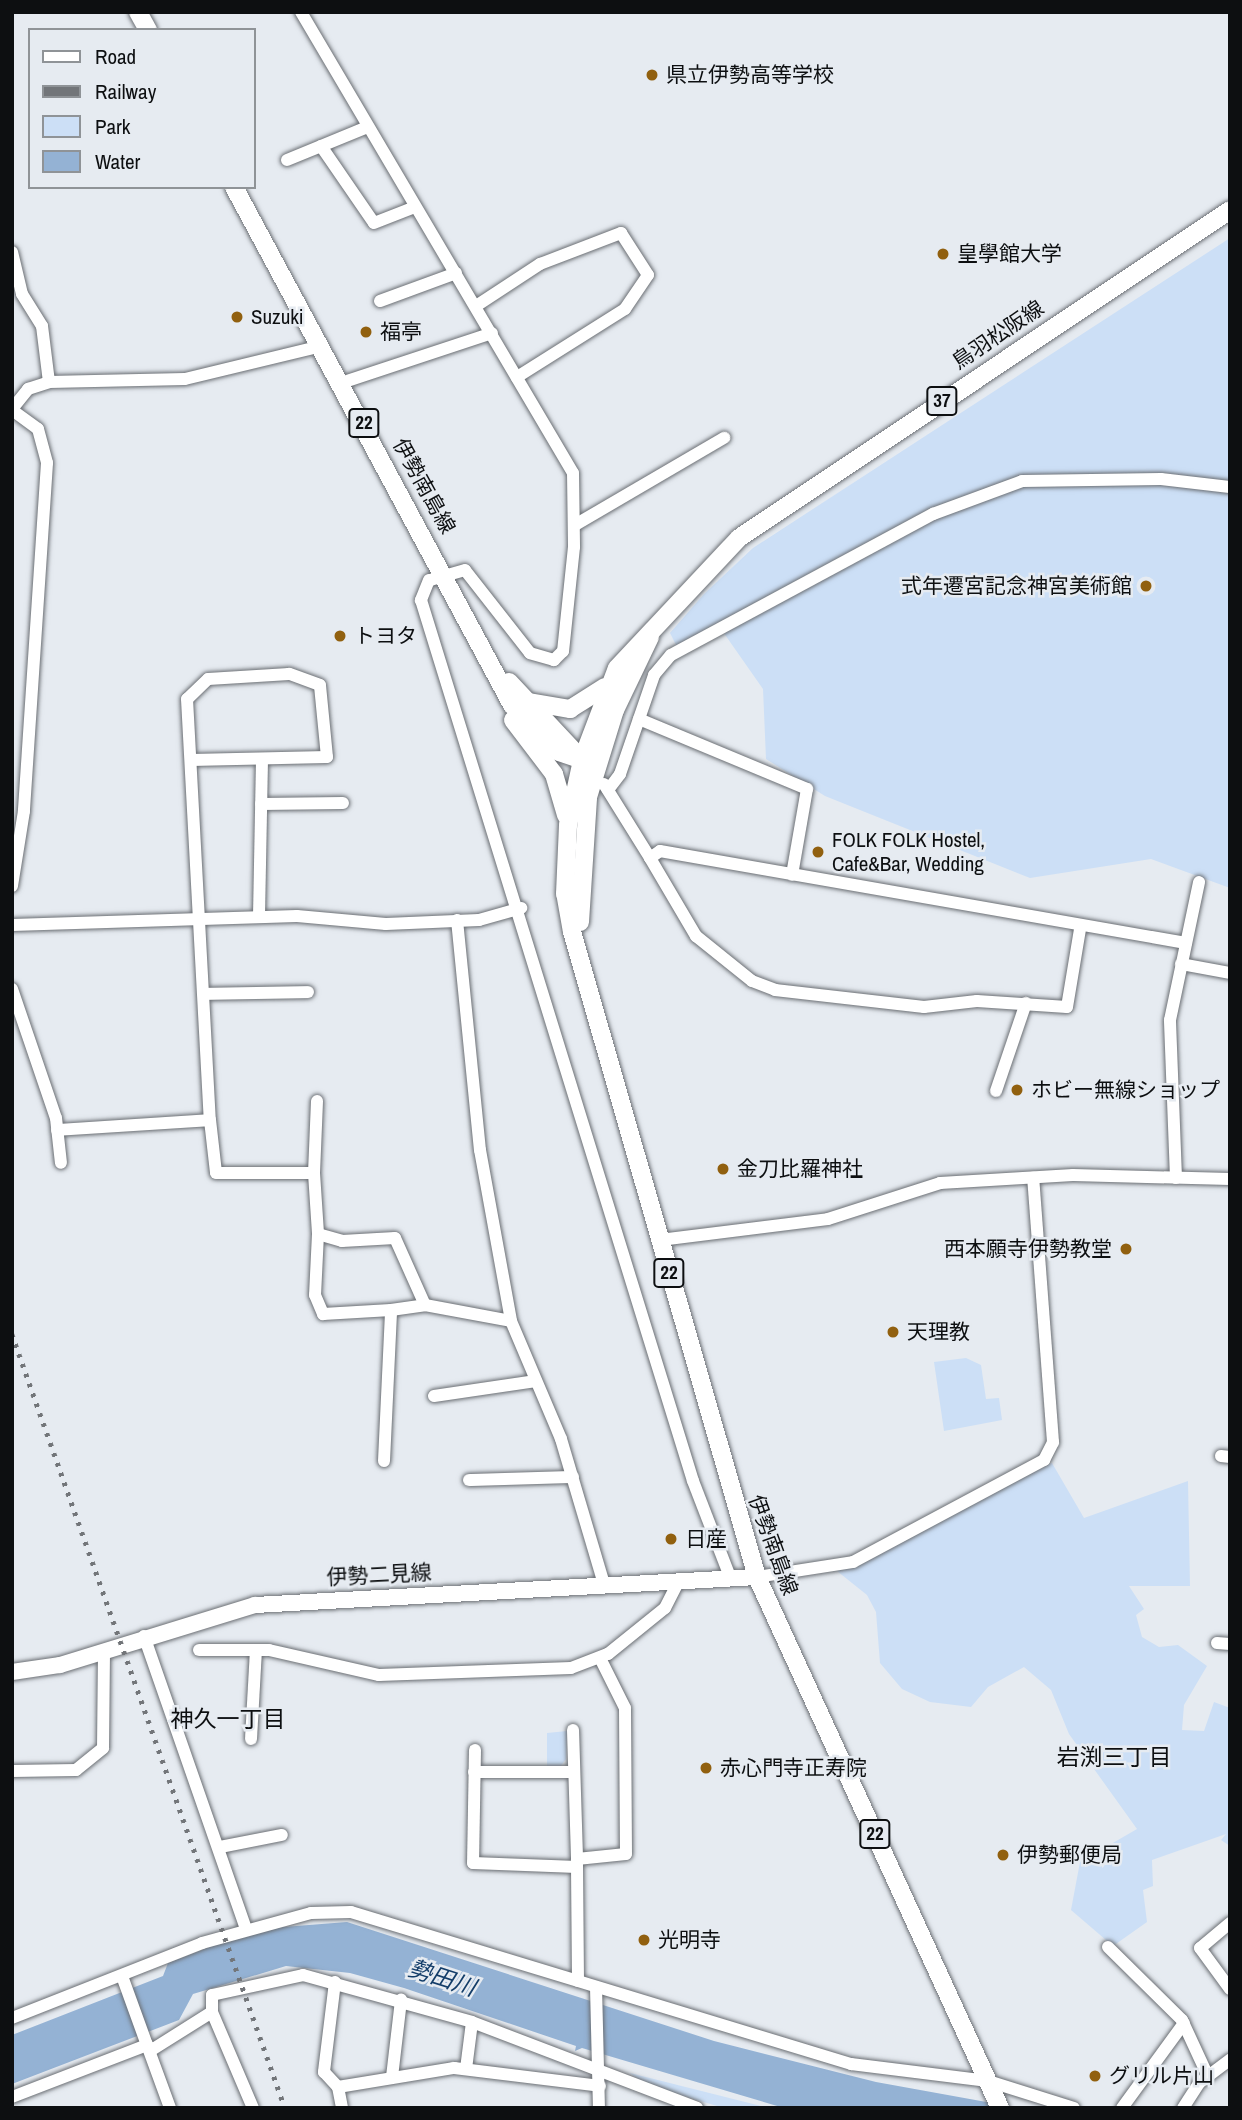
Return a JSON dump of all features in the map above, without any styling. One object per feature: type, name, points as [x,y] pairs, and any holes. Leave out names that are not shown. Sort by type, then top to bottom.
[{"type":"main road","points":[[138,12],[147,28]]},
{"type":"main road","name":"伊勢南島線","points":[[235,189],[527,725],[559,752],[588,766]]},
{"type":"main road","name":"鳥羽松阪線","points":[[588,766],[612,680],[667,609],[739,538],[1230,210]]},
{"type":"main road","name":"鳥羽松阪線","points":[[588,766],[632,671],[667,609]]},
{"type":"main road","points":[[491,661],[517,729],[554,774],[568,825]]},
{"type":"main road","name":"伊勢南島線","points":[[491,661],[588,766],[579,869],[585,967]]},
{"type":"main road","points":[[523,698],[570,709],[612,680]]},
{"type":"main road","name":"伊勢南島線","points":[[588,766],[568,825],[565,894],[660,1240],[757,1577],[994,2093]]},
{"type":"main road","name":"伊勢二見線","points":[[12,1672],[104,1651],[144,1636],[280,1602],[757,1577]]},
{"type":"street","points":[[301,12],[365,128],[477,306],[573,473],[575,525],[563,651],[554,660],[530,653],[465,570],[446,572],[429,580],[421,600],[521,908],[693,1481],[730,1577]]},
{"type":"street","points":[[286,160],[365,128]]},
{"type":"street","points":[[321,146],[374,223],[415,207]]},
{"type":"street","points":[[477,306],[540,264],[621,233],[648,275],[625,309],[517,377]]},
{"type":"street","points":[[12,252],[22,294],[41,326],[50,382]]},
{"type":"street","points":[[380,301],[456,273]]},
{"type":"street","points":[[341,383],[492,333]]},
{"type":"street","points":[[12,886],[24,811],[47,463],[38,429],[12,409],[27,389],[50,382],[185,379],[321,346]]},
{"type":"street","points":[[575,525],[724,438]]},
{"type":"street","points":[[608,790],[639,719],[654,675],[671,655],[933,514],[999,486],[1161,479],[1230,487]]},
{"type":"street","points":[[191,760],[327,757],[320,685],[289,674],[208,679],[187,699],[216,1173],[314,1173]]},
{"type":"street","points":[[639,719],[807,789],[792,875]]},
{"type":"street","points":[[259,916],[262,759]]},
{"type":"street","points":[[588,766],[608,790],[696,936],[752,981],[775,990],[924,1007],[1026,1003],[1067,1007],[1080,929]]},
{"type":"street","points":[[261,804],[343,803]]},
{"type":"street","points":[[650,858],[660,851],[1080,929],[1186,943]]},
{"type":"street","points":[[1176,1178],[1170,1020],[1199,882]]},
{"type":"street","points":[[12,925],[259,916],[386,924],[457,920],[521,908]]},
{"type":"street","points":[[457,920],[480,1150],[512,1321],[573,1477],[604,1584]]},
{"type":"street","points":[[1181,964],[1230,973]]},
{"type":"street","points":[[12,989],[15,1010],[57,1130],[61,1163]]},
{"type":"street","points":[[204,994],[308,992]]},
{"type":"street","points":[[996,1091],[1026,1003]]},
{"type":"street","points":[[317,1101],[314,1173],[318,1234],[315,1295],[323,1314],[425,1305],[512,1321]]},
{"type":"street","points":[[57,1130],[211,1120]]},
{"type":"street","points":[[757,1577],[853,1562],[1044,1460],[1053,1442],[1033,1178]]},
{"type":"street","points":[[660,1240],[828,1219],[940,1183],[1033,1178],[1230,1179]]},
{"type":"street","points":[[318,1234],[342,1241],[395,1238],[425,1305]]},
{"type":"street","points":[[384,1461],[391,1310]]},
{"type":"street","points":[[435,1396],[537,1381]]},
{"type":"street","points":[[469,1480],[573,1477]]},
{"type":"street","points":[[199,1650],[256,1650],[379,1675],[534,1672],[600,1658],[665,1608],[680,1581]]},
{"type":"street","points":[[144,1636],[247,1929]]},
{"type":"street","points":[[251,1739],[256,1650]]},
{"type":"street","points":[[12,1772],[76,1770],[103,1748],[104,1651]]},
{"type":"street","points":[[475,1750],[473,1863],[577,1863],[626,1853],[625,1708],[600,1658]]},
{"type":"street","points":[[573,1730],[570,1772],[577,1863],[578,1981]]},
{"type":"street","points":[[474,1772],[570,1772]]},
{"type":"street","points":[[220,1847],[282,1835]]},
{"type":"street","points":[[12,2018],[247,1929],[311,1913],[351,1912],[578,1981],[596,1992],[851,2064],[1074,2108]]},
{"type":"street","points":[[1230,1923],[1200,1948],[1230,1989]]},
{"type":"street","points":[[1108,1947],[1184,2023],[1208,2074]]},
{"type":"street","points":[[123,1978],[170,2108]]},
{"type":"street","points":[[253,2108],[212,2012],[212,1995],[270,1978],[335,1982],[401,2000],[596,2061],[697,2108]]},
{"type":"street","points":[[335,1982],[324,2072],[338,2087],[342,2108]]},
{"type":"street","points":[[596,1992],[599,2108]]},
{"type":"street","points":[[392,2077],[401,2000]]},
{"type":"street","points":[[12,2097],[148,2045],[212,2012]]},
{"type":"street","points":[[466,2069],[472,2022]]},
{"type":"street","points":[[1122,2108],[1184,2023]]},
{"type":"street","points":[[1183,2108],[1208,2074],[1230,2060]]},
{"type":"street","points":[[338,2087],[392,2077],[466,2069],[600,2087]]},
{"type":"green space","points":[[1230,238],[1230,888],[1151,859],[1030,878],[825,796],[766,759],[763,689],[721,629],[680,653],[670,633],[704,594],[753,548]]},
{"type":"green space","points":[[966,1358],[981,1365],[986,1399],[999,1398],[1002,1420],[944,1431],[934,1362]]},
{"type":"green space","points":[[1052,1463],[1084,1518],[1188,1481],[1190,1586],[1129,1586],[1144,1609],[1136,1615],[1142,1637],[1159,1647],[1178,1645],[1207,1666],[1184,1705],[1182,1730],[1204,1731],[1214,1702],[1230,1708],[1230,1846],[1221,1840],[1226,1834],[1152,1860],[1153,1886],[1143,1890],[1147,1922],[1113,1946],[1071,1910],[1080,1862],[1137,1829],[1069,1734],[1051,1690],[1024,1667],[988,1687],[971,1707],[930,1702],[902,1689],[880,1663],[876,1612],[867,1595],[837,1571]]},
{"type":"green space","points":[[567,1731],[566,1759],[560,1767],[547,1766],[547,1733]]},
{"type":"green space","points":[[630,2073],[769,2108],[724,2108],[646,2085]]},
{"type":"water","name":"勢田川","points":[[347,1922],[714,2041],[876,2082],[1019,2108],[784,2108],[582,2048],[575,2051],[576,2046],[404,1988],[350,1973],[286,1966],[193,1994],[179,2020],[12,2084],[12,2035],[163,1976],[168,1963],[220,1943],[271,1928]]},
{"type":"railway","points":[[12,1334],[285,2108]]},
{"type":"place","name":"県立伊勢高等学校","points":[[652,75]]},
{"type":"place","name":"皇學館大学","points":[[943,254]]},
{"type":"place","name":"Suzuki","points":[[237,317]]},
{"type":"place","name":"福亭","points":[[366,332]]},
{"type":"place","name":"式年遷宮記念神宮美術館","points":[[1146,586]]},
{"type":"place","name":"トヨタ","points":[[340,636]]},
{"type":"place","name":"FOLK FOLK Hostel, Cafe&Bar, Wedding","points":[[818,852]]},
{"type":"place","name":"ホビー無線ショップ","points":[[1017,1090]]},
{"type":"place","name":"金刀比羅神社","points":[[723,1169]]},
{"type":"place","name":"西本願寺伊勢教堂","points":[[1126,1249]]},
{"type":"place","name":"天理教","points":[[893,1332]]},
{"type":"place","name":"日産","points":[[671,1539]]},
{"type":"place","name":"赤心門寺正寿院","points":[[706,1768]]},
{"type":"place","name":"伊勢郵便局","points":[[1003,1855]]},
{"type":"place","name":"光明寺","points":[[644,1940]]},
{"type":"place","name":"グリル片山","points":[[1095,2076]]},
{"type":"district","name":"神久一丁目","points":[[228,1719]]},
{"type":"district","name":"岩渕三丁目","points":[[1114,1757]]}]
